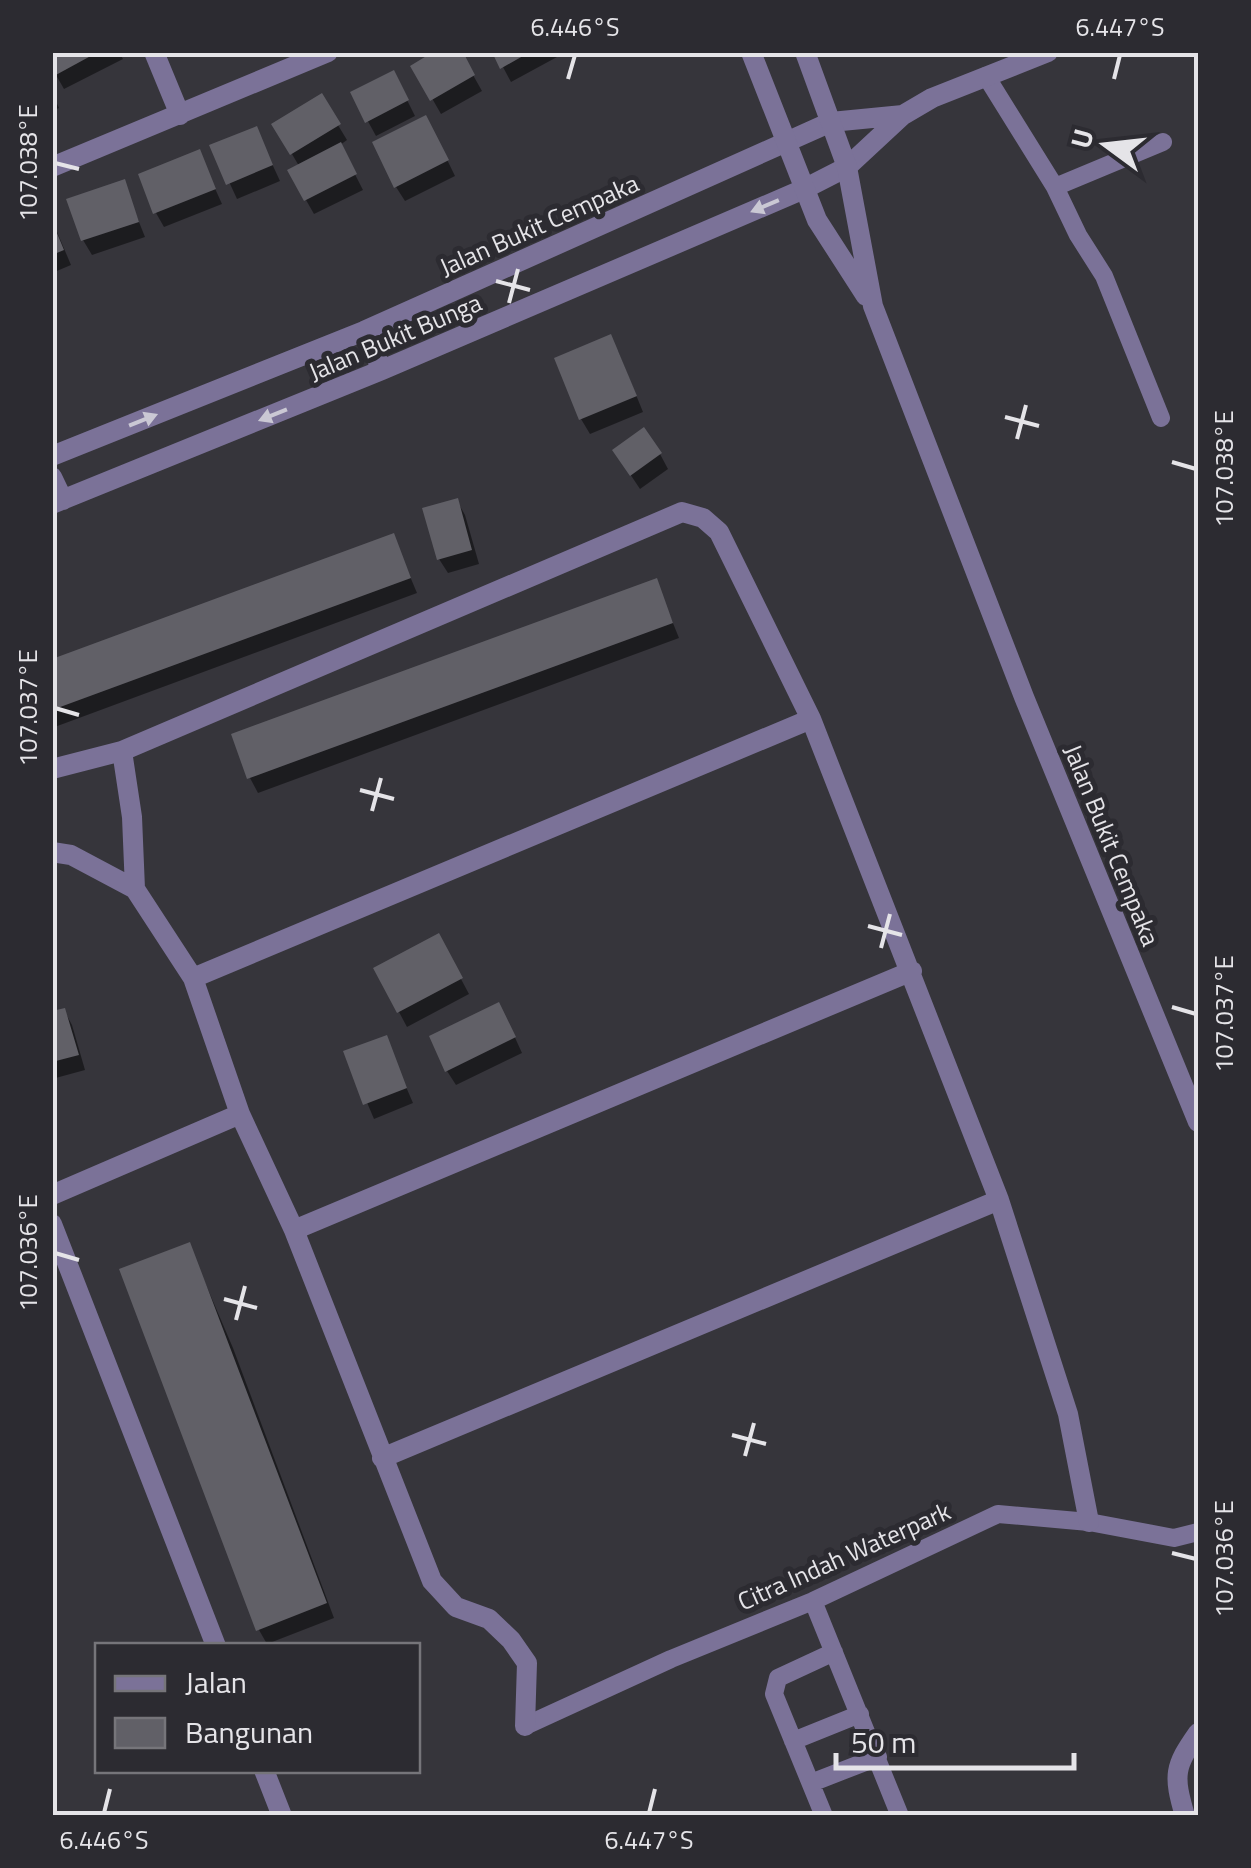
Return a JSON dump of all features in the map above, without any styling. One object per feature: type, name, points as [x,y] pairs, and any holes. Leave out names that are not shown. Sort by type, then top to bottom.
[{"type":"street","points":[[154,52],[180,115]]},
{"type":"street","points":[[52,167],[328,52]]},
{"type":"street","points":[[751,52],[817,220],[873,306]]},
{"type":"street","points":[[805,52],[847,168],[873,306]]},
{"type":"street","name":"Jalan Bukit Cempaka","points":[[52,456],[364,331],[831,122],[903,115],[932,98],[1048,52]]},
{"type":"street","name":"Jalan Bukit Bunga","points":[[58,502],[382,370],[804,189],[847,168],[903,115]]},
{"type":"street","name":"Jalan Bukit Cempaka","points":[[873,306],[1024,697],[1198,1122]]},
{"type":"street","points":[[364,331],[382,370]]},
{"type":"street","points":[[52,477],[58,502]]},
{"type":"street","points":[[52,769],[122,751],[682,512],[703,518],[719,532],[811,720],[912,972],[998,1200],[1068,1414],[1089,1522]]},
{"type":"street","points":[[194,978],[811,720]]},
{"type":"street","points":[[122,751],[132,817],[134,889]]},
{"type":"street","points":[[52,852],[72,856],[134,889],[194,978],[240,1114],[294,1230],[432,1582],[456,1607],[490,1619],[526,1663],[525,1726]]},
{"type":"street","points":[[294,1230],[912,972]]},
{"type":"street","points":[[52,1195],[240,1114]]},
{"type":"street","points":[[382,1458],[998,1200]]},
{"type":"street","points":[[52,1224],[215,1643]]},
{"type":"street","points":[[1185,1816],[1176,1784],[1178,1763],[1198,1733]]},
{"type":"street","points":[[265,1773],[282,1816]]},
{"type":"lane","points":[[986,76],[1055,186],[1078,235],[1104,276],[1161,418]]},
{"type":"lane","points":[[1055,186],[1163,142]]},
{"type":"lane","name":"Citra Indah Waterpark","points":[[525,1726],[671,1659],[812,1601],[998,1514],[1089,1522],[1174,1538],[1198,1532]]},
{"type":"lane","points":[[812,1601],[900,1816]]},
{"type":"lane","points":[[824,1816],[774,1694],[774,1684],[778,1678],[834,1652]]},
{"type":"lane","points":[[793,1741],[860,1714]]},
{"type":"lane","points":[[811,1783],[878,1758]]},
{"type":"building","points":[[52,52],[98,52],[54,76]]},
{"type":"building","points":[[433,52],[463,52],[475,75],[430,101],[410,66]]},
{"type":"building","points":[[492,52],[530,52],[500,69]]},
{"type":"building","points":[[394,70],[409,100],[365,123],[350,92]]},
{"type":"building","points":[[322,93],[341,124],[290,155],[271,124]]},
{"type":"building","points":[[426,115],[449,160],[394,188],[372,142]]},
{"type":"building","points":[[257,126],[273,165],[226,185],[209,145]]},
{"type":"building","points":[[341,142],[357,174],[304,201],[287,170]]},
{"type":"building","points":[[200,149],[216,189],[153,214],[138,174]]},
{"type":"building","points":[[125,179],[139,222],[81,241],[66,199]]},
{"type":"building","points":[[52,221],[64,250],[52,255]]},
{"type":"building","points":[[611,334],[637,396],[579,420],[554,358]]},
{"type":"building","points":[[644,427],[662,453],[630,476],[612,450]]},
{"type":"building","points":[[458,498],[472,550],[437,560],[422,508]]},
{"type":"building","points":[[394,533],[411,578],[52,710],[52,659]]},
{"type":"building","points":[[657,578],[673,623],[247,779],[231,734]]},
{"type":"building","points":[[439,933],[463,978],[397,1013],[373,968]]},
{"type":"building","points":[[499,1002],[516,1037],[445,1072],[429,1036]]},
{"type":"building","points":[[65,1008],[79,1055],[52,1062],[52,1011]]},
{"type":"building","points":[[387,1035],[407,1088],[363,1105],[343,1051]]},
{"type":"building","points":[[190,1242],[327,1603],[256,1631],[119,1269]]}]
